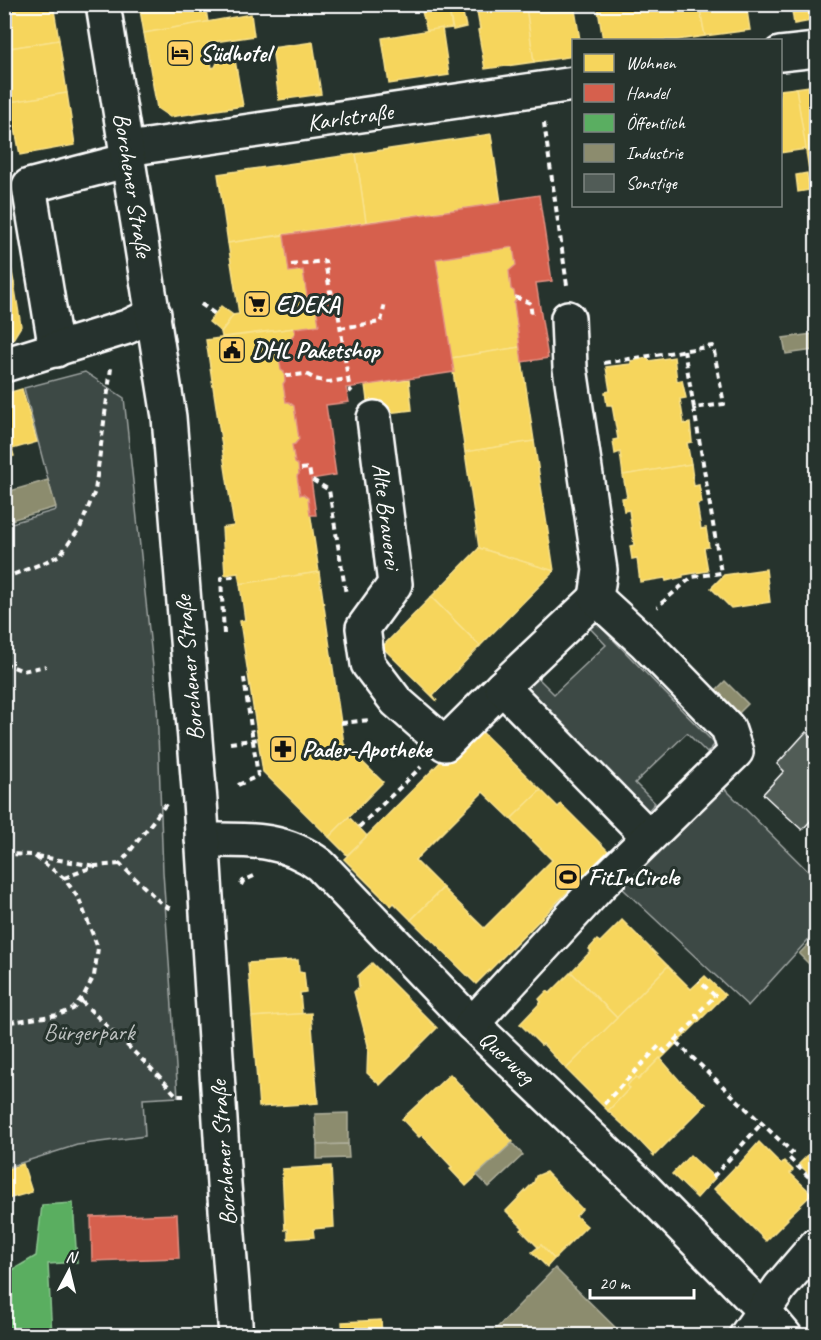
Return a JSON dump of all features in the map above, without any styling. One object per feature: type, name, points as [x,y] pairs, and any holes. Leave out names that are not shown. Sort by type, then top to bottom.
[{"type":"street","name":"Borchener Straße","points":[[103,4],[128,154],[140,320],[169,417],[202,840],[236,1335]]},
{"type":"street","points":[[782,54],[816,50]]},
{"type":"street","name":"Karlstraße","points":[[56,350],[29,186],[128,154],[572,84]]},
{"type":"street","points":[[363,628],[368,664],[396,700],[445,744],[596,598],[600,570],[570,368],[568,318]]},
{"type":"street","points":[[4,365],[56,350],[140,320]]},
{"type":"street","name":"Alte Brauerei","points":[[363,628],[395,584],[374,418]]},
{"type":"street","points":[[471,1024],[601,884],[735,752],[728,728],[596,598]]},
{"type":"street","points":[[502,687],[648,836]]},
{"type":"street","name":"Querweg","points":[[202,840],[255,839],[289,847],[306,854],[320,865],[471,1024],[644,1188],[755,1323],[784,1335]]},
{"type":"street","points":[[755,1323],[816,1245]]},
{"type":"path","points":[[538,90],[568,297],[568,318]]},
{"type":"path","points":[[291,265],[325,261],[330,292],[335,291],[350,390]]},
{"type":"path","points":[[340,328],[381,322],[385,303]]},
{"type":"path","points":[[201,304],[215,314]]},
{"type":"path","points":[[4,595],[6,578],[60,555],[80,528],[95,491],[113,351],[140,320]]},
{"type":"path","points":[[570,368],[713,346],[724,404],[694,408]]},
{"type":"path","points":[[631,630],[692,577],[721,573],[684,350]]},
{"type":"path","points":[[286,376],[306,374],[328,382],[348,379]]},
{"type":"path","points":[[301,469],[309,468],[311,479],[328,490],[350,615],[363,628]]},
{"type":"path","points":[[224,634],[221,578],[232,577],[231,575]]},
{"type":"path","points":[[4,663],[23,671],[46,666]]},
{"type":"path","points":[[238,785],[258,776],[244,678]]},
{"type":"path","points":[[230,743],[258,739]]},
{"type":"path","points":[[358,827],[445,744]]},
{"type":"path","points":[[4,854],[33,855],[95,866],[120,864],[168,801]]},
{"type":"path","points":[[4,1023],[58,1015],[73,1009],[81,1000],[94,976],[98,948],[92,927],[79,899],[64,878],[33,855]]},
{"type":"path","points":[[120,864],[162,904],[174,911],[206,912]]},
{"type":"path","points":[[64,878],[95,866]]},
{"type":"path","points":[[599,1110],[659,1046],[665,1052],[698,1018],[696,1016],[715,996],[699,981]]},
{"type":"path","points":[[81,1000],[177,1096],[219,1094]]},
{"type":"path","points":[[675,1041],[792,1152],[788,1157],[816,1184]]},
{"type":"path","points":[[4,1074],[4,1081]]},
{"type":"path","points":[[713,1177],[762,1123]]},
{"type":"green space","name":"Bürgerpark","points":[[85,372],[124,398],[157,704],[163,872],[178,1097],[143,1099],[145,1136],[77,1145],[5,1168],[5,525],[56,510],[24,388]]},
{"type":"green space","points":[[592,618],[715,744],[707,753],[687,733],[635,783],[655,803],[644,815],[520,689],[535,675],[554,694],[606,645],[586,624]]},
{"type":"green space","points":[[724,788],[816,879],[816,931],[748,1006],[622,888]]},
{"type":"building: Wohnen","points":[[4,4],[53,4],[59,40],[4,49]]},
{"type":"building: Wohnen","points":[[139,4],[205,4],[208,22],[144,33]]},
{"type":"building: Wohnen","points":[[420,4],[448,4],[452,28],[427,31]]},
{"type":"building: Wohnen","points":[[448,4],[461,4],[466,27],[453,30]]},
{"type":"building: Wohnen","points":[[504,4],[505,9],[526,6],[534,62],[485,69],[476,6]]},
{"type":"building: Wohnen","points":[[574,4],[580,39],[572,39],[572,56],[534,62],[526,6]]},
{"type":"building: Wohnen","points":[[597,4],[699,4],[705,36],[684,39],[603,39]]},
{"type":"building: Wohnen","points":[[699,4],[746,4],[750,30],[705,36]]},
{"type":"building: Wohnen","points":[[791,4],[816,4],[816,20],[794,24]]},
{"type":"building: Wohnen","points":[[251,14],[254,36],[208,43],[212,68],[217,63],[235,60],[243,106],[170,117],[157,108],[144,33]]},
{"type":"building: Wohnen","points":[[442,28],[449,75],[389,84],[382,38]]},
{"type":"building: Wohnen","points":[[59,40],[67,93],[10,102],[7,73],[4,74],[4,49]]},
{"type":"building: Wohnen","points":[[313,42],[321,94],[279,100],[272,48]]},
{"type":"building: Wohnen","points":[[816,85],[816,169],[809,170],[796,88]]},
{"type":"building: Wohnen","points":[[796,88],[806,149],[782,153],[782,90]]},
{"type":"building: Wohnen","points":[[67,93],[75,145],[20,155],[10,102]]},
{"type":"building: Wohnen","points":[[491,134],[501,203],[366,222],[356,154]]},
{"type":"building: Wohnen","points":[[356,154],[366,222],[228,243],[218,174]]},
{"type":"building: Wohnen","points":[[816,169],[816,193],[813,194],[809,170]]},
{"type":"building: Wohnen","points":[[807,173],[810,190],[798,192],[796,175]]},
{"type":"building: Wohnen","points":[[4,231],[14,283],[4,285]]},
{"type":"building: Wohnen","points":[[284,235],[289,272],[303,270],[308,303],[316,306],[319,325],[222,337],[221,332],[233,315],[239,314],[228,243]]},
{"type":"building: Wohnen","points":[[513,247],[516,265],[509,271],[511,289],[514,291],[516,300],[514,303],[520,347],[451,358],[436,259]]},
{"type":"building: Wohnen","points":[[14,283],[21,326],[13,339],[4,341],[4,285]]},
{"type":"building: Wohnen","points":[[221,306],[233,315],[221,332],[209,322]]},
{"type":"building: Wohnen","points":[[295,328],[295,333],[283,350],[278,351],[281,370],[284,372],[286,402],[294,406],[299,439],[292,445],[295,463],[298,465],[300,495],[303,494],[308,498],[319,572],[240,584],[238,573],[225,575],[222,528],[234,526],[206,340]]},
{"type":"building: Wohnen","points":[[520,347],[534,441],[465,452],[451,358]]},
{"type":"building: Wohnen","points":[[674,357],[677,381],[682,380],[686,398],[680,399],[684,424],[690,423],[692,442],[687,443],[691,464],[623,475],[620,452],[615,454],[613,440],[618,439],[612,405],[607,405],[605,392],[610,391],[606,367],[631,364],[631,361],[648,358],[649,361]]},
{"type":"building: Wohnen","points":[[409,380],[412,410],[369,415],[365,385]]},
{"type":"building: Wohnen","points":[[22,389],[37,442],[12,449],[14,456],[4,459],[4,394]]},
{"type":"building: Wohnen","points":[[534,441],[554,571],[479,548],[465,452]]},
{"type":"building: Wohnen","points":[[691,464],[694,486],[699,485],[702,503],[697,504],[701,529],[706,528],[709,547],[704,548],[708,571],[683,575],[683,577],[666,581],[665,578],[640,582],[637,558],[632,559],[630,546],[634,545],[629,510],[624,511],[622,498],[627,497],[623,475]]},
{"type":"building: Wohnen","points":[[479,548],[554,571],[480,646],[431,597]]},
{"type":"building: Wohnen","points":[[766,569],[770,602],[731,608],[711,588],[724,575]]},
{"type":"building: Wohnen","points":[[319,572],[344,744],[383,782],[329,837],[263,772],[240,621],[245,620],[240,584]]},
{"type":"building: Wohnen","points":[[431,597],[480,646],[433,695],[437,701],[382,647]]},
{"type":"building: Wohnen","points":[[476,726],[541,790],[511,819],[483,792],[415,860],[443,888],[411,920],[394,903],[391,906],[344,859]]},
{"type":"building: Wohnen","points":[[541,790],[558,807],[561,804],[608,851],[476,984],[411,920],[443,888],[484,928],[552,860],[511,819]]},
{"type":"building: Wohnen","points":[[349,817],[367,836],[347,855],[329,837]]},
{"type":"building: Wohnen","points":[[622,920],[668,966],[617,1018],[571,972],[591,951],[589,949],[597,940],[600,942]]},
{"type":"building: Wohnen","points":[[298,960],[299,972],[304,973],[306,992],[300,993],[302,1014],[252,1017],[248,963]]},
{"type":"building: Wohnen","points":[[372,963],[437,1028],[380,1085],[367,1073],[368,1045],[354,992],[359,987],[358,976]]},
{"type":"building: Wohnen","points":[[668,966],[691,989],[705,976],[725,995],[661,1059],[638,1080],[636,1077],[627,1086],[630,1088],[608,1111],[566,1069]]},
{"type":"building: Wohnen","points":[[571,972],[617,1018],[566,1069],[520,1024],[541,1002],[539,999],[547,991],[550,993]]},
{"type":"building: Wohnen","points":[[311,1013],[318,1103],[259,1107],[252,1017]]},
{"type":"building: Wohnen","points":[[660,1058],[680,1081],[706,1104],[654,1156],[608,1111],[630,1088],[627,1086],[631,1081],[636,1077],[638,1080]]},
{"type":"building: Wohnen","points":[[450,1074],[513,1142],[466,1186],[450,1169],[452,1167],[422,1135],[419,1137],[402,1119]]},
{"type":"building: Wohnen","points":[[759,1142],[781,1164],[784,1161],[793,1170],[790,1173],[812,1194],[766,1241],[714,1189]]},
{"type":"building: Wohnen","points":[[816,1147],[816,1181],[799,1164]]},
{"type":"building: Wohnen","points":[[690,1155],[715,1178],[697,1198],[672,1174]]},
{"type":"building: Wohnen","points":[[23,1164],[32,1192],[4,1200],[4,1170]]},
{"type":"building: Wohnen","points":[[331,1166],[334,1227],[313,1229],[314,1237],[288,1239],[288,1229],[285,1230],[282,1169]]},
{"type":"building: Wohnen","points":[[546,1172],[582,1209],[576,1216],[587,1226],[554,1259],[541,1245],[539,1248],[521,1230],[523,1228],[506,1211],[534,1182],[536,1176]]},
{"type":"building: Wohnen","points":[[541,1245],[554,1259],[547,1267],[532,1252]]},
{"type":"building: Wohnen","points":[[381,1320],[382,1336],[343,1336],[342,1322]]},
{"type":"building: Handel","points":[[539,195],[552,281],[536,283],[548,358],[522,362],[514,303],[516,300],[514,291],[511,289],[509,271],[516,265],[513,247],[436,259],[454,372],[346,388],[349,402],[326,405],[336,475],[311,479],[316,515],[310,515],[308,498],[303,494],[300,495],[298,465],[295,463],[292,445],[299,439],[294,406],[286,402],[284,372],[281,370],[278,351],[283,350],[295,333],[295,328],[319,325],[316,306],[308,303],[303,270],[289,272],[284,235],[501,203],[501,201]]},
{"type":"building: Handel","points":[[177,1214],[179,1258],[92,1261],[91,1217]]},
{"type":"building: Öffentlich","points":[[73,1203],[77,1262],[48,1264],[52,1336],[5,1336],[4,1275],[36,1256],[42,1205]]},
{"type":"building: Industrie","points":[[812,334],[814,350],[786,354],[783,338]]},
{"type":"building: Industrie","points":[[48,480],[56,507],[4,522],[4,490],[7,492]]},
{"type":"building: Industrie","points":[[725,681],[748,704],[735,717],[712,694]]},
{"type":"building: Industrie","points":[[816,936],[816,971],[799,954]]},
{"type":"building: Industrie","points":[[348,1113],[348,1144],[317,1145],[315,1114]]},
{"type":"building: Industrie","points":[[512,1143],[523,1155],[489,1187],[477,1175]]},
{"type":"building: Industrie","points":[[348,1144],[349,1158],[317,1159],[317,1145]]},
{"type":"building: Industrie","points":[[555,1268],[624,1336],[497,1336],[493,1332]]},
{"type":"building: Sonstige","points":[[806,732],[816,741],[816,815],[802,830],[763,794],[784,771],[777,764]]},
{"type":"place","name":"Südhotel","points":[[180,53]]},
{"type":"place","name":"EDEKA","points":[[257,304]]},
{"type":"place","name":"DHL Paketshop","points":[[232,350]]},
{"type":"place","name":"Pader-Apotheke","points":[[283,749]]},
{"type":"place","name":"FitInCircle","points":[[568,877]]}]
